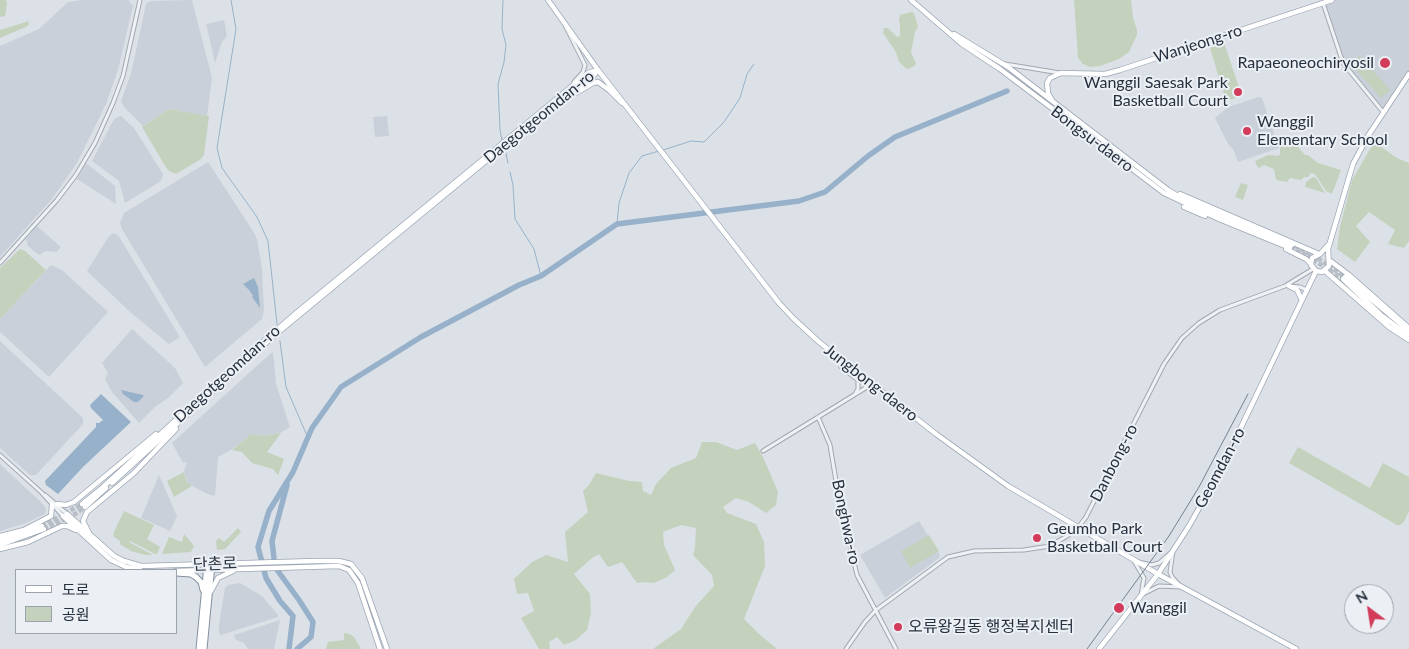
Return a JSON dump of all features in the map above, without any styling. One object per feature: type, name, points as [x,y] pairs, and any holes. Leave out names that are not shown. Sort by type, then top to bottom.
[{"type":"highway","points":[[204,649],[209,567]]},
{"type":"highway","points":[[178,572],[191,574],[198,578],[207,598],[199,649]]},
{"type":"main road","name":"Jungbong-daero","points":[[548,0],[598,70],[794,319],[837,356],[936,434],[1008,486],[1158,574],[1296,649]]},
{"type":"main road","name":"Bongsu-daero","points":[[911,0],[962,44],[1020,84],[1164,193],[1191,210],[1292,247]]},
{"type":"main road","name":"Wanjeong-ro","points":[[1061,73],[1105,74],[1120,70],[1332,0]]},
{"type":"main road","points":[[942,27],[1003,64]]},
{"type":"main road","points":[[981,56],[1003,64]]},
{"type":"main road","name":"Bongsu-daero","points":[[1003,64],[1147,176],[1172,193],[1185,196],[1292,247]]},
{"type":"main road","name":"Daegotgeomdan-ro","points":[[492,154],[295,314],[177,418],[83,506],[270,339],[492,154],[588,73],[598,70]]},
{"type":"main road","name":"Daegotgeomdan-ro","points":[[511,138],[592,78],[598,70]]},
{"type":"main road","points":[[1054,104],[1048,93],[1047,83],[1050,78],[1061,73]]},
{"type":"main road","points":[[1325,271],[1329,266],[1330,243],[1354,164],[1383,112],[1409,74]]},
{"type":"main road","points":[[1020,84],[1020,82],[1025,81]]},
{"type":"main road","points":[[568,96],[598,82],[627,107]]},
{"type":"main road","points":[[1314,268],[1312,258],[1330,243]]},
{"type":"main road","points":[[1292,247],[1319,254],[1328,259],[1389,327],[1409,338]]},
{"type":"main road","points":[[1292,247],[1314,268],[1344,279],[1409,330]]},
{"type":"main road","name":"Geomdan-ro","points":[[1099,649],[1158,574],[1221,469],[1307,290],[1314,268]]},
{"type":"main road","points":[[1286,286],[1297,290],[1302,300]]},
{"type":"main road","points":[[88,536],[83,522],[86,512],[134,474],[203,400]]},
{"type":"main road","points":[[0,536],[24,530],[51,516],[54,505],[66,505],[74,502],[129,455],[177,418]]},
{"type":"main road","name":"단촌로","points":[[65,515],[114,556],[136,565],[245,567],[339,561],[351,564],[362,578],[387,649]]},
{"type":"main road","points":[[0,549],[28,542],[62,526],[72,528],[88,536]]},
{"type":"main road","points":[[0,540],[43,528],[0,545]]},
{"type":"main road","name":"단촌로","points":[[88,536],[110,560],[135,569]]},
{"type":"main road","name":"단촌로","points":[[289,564],[339,566],[348,570],[358,583],[380,649]]},
{"type":"main road","name":"단촌로","points":[[178,572],[209,567]]},
{"type":"main road","points":[[207,598],[218,578],[245,567]]},
{"type":"street","points":[[0,263],[63,193],[94,143],[113,103],[123,76],[140,0]]},
{"type":"street","points":[[1323,3],[1343,63],[1383,112]]},
{"type":"street","points":[[564,22],[585,65],[584,72],[568,90]]},
{"type":"street","name":"Wanjeong-ro","points":[[1003,64],[1061,73]]},
{"type":"street","name":"Danbong-ro","points":[[846,649],[876,610],[948,557],[974,551],[1024,550],[1050,546],[1080,526],[1164,364],[1182,338],[1199,323],[1220,310],[1286,286],[1314,268]]},
{"type":"street","points":[[1286,286],[1300,287],[1307,290]]},
{"type":"street","points":[[837,356],[840,367],[858,380],[858,389],[854,395]]},
{"type":"street","points":[[762,452],[872,384]]},
{"type":"street","name":"Bonghwa-ro","points":[[818,417],[830,445],[839,499],[857,575],[896,649]]},
{"type":"street","points":[[0,455],[65,515]]},
{"type":"street","points":[[1134,560],[1152,565],[1159,563],[1173,551]]},
{"type":"street","points":[[1173,551],[1170,572],[1172,577],[1181,586]]},
{"type":"street","points":[[1134,560],[1144,578],[1141,595]]},
{"type":"street","points":[[1141,595],[1159,586],[1181,586]]},
{"type":"shaded area","points":[[81,0],[128,0],[133,6],[118,70],[106,104],[77,163],[52,199],[0,257],[0,46],[39,29],[68,2]]},
{"type":"shaded area","points":[[192,0],[212,78],[207,116],[169,109],[143,126],[124,107],[121,101],[131,74],[146,4],[151,1]]},
{"type":"shaded area","points":[[1332,0],[1409,0],[1409,73],[1383,112],[1343,63],[1323,3]]},
{"type":"shaded area","points":[[224,20],[227,36],[222,42],[215,63],[206,24]]},
{"type":"shaded area","name":"Wanggil Elementary School","points":[[1259,97],[1262,98],[1279,148],[1238,162],[1233,149],[1228,144],[1215,118],[1228,107]]},
{"type":"shaded area","points":[[121,116],[134,128],[163,174],[161,181],[125,203],[119,181],[92,161],[113,121]]},
{"type":"shaded area","points":[[387,116],[389,136],[375,137],[373,117]]},
{"type":"shaded area","points":[[208,162],[257,239],[262,269],[264,310],[262,319],[205,367],[120,223],[124,213]]},
{"type":"shaded area","points":[[86,163],[115,186],[116,204],[77,179]]},
{"type":"shaded area","points":[[37,226],[61,247],[57,252],[46,251],[39,255],[28,246],[26,239]]},
{"type":"shaded area","points":[[113,233],[118,235],[180,337],[169,344],[130,312],[87,271],[109,236]]},
{"type":"shaded area","points":[[51,265],[62,270],[108,312],[49,377],[0,332],[0,319]]},
{"type":"shaded area","points":[[132,329],[175,368],[183,383],[139,423],[112,392],[105,379],[108,373],[102,363]]},
{"type":"shaded area","points":[[0,341],[83,418],[83,424],[36,475],[30,475],[0,448]]},
{"type":"shaded area","points":[[273,353],[276,384],[290,427],[280,433],[263,436],[251,434],[231,450],[218,457],[215,496],[187,483],[184,471],[187,462],[183,463],[172,443]]},
{"type":"shaded area","points":[[0,464],[44,505],[45,514],[26,523],[0,531]]},
{"type":"shaded area","points":[[159,475],[177,516],[170,531],[141,518]]},
{"type":"shaded area","points":[[919,521],[940,555],[939,558],[885,598],[860,555]]},
{"type":"shaded area","points":[[240,583],[262,596],[278,617],[221,635],[219,633],[219,624],[225,588],[228,585]]},
{"type":"shaded area","points":[[280,620],[274,649],[248,649],[244,643],[236,640],[234,635]]},
{"type":"green space","points":[[0,0],[6,0],[7,4],[5,16],[0,17]]},
{"type":"green space","points":[[1074,0],[1131,0],[1137,35],[1129,52],[1119,59],[1100,66],[1090,67],[1083,64],[1078,58]]},
{"type":"green space","points":[[914,13],[918,27],[915,32],[911,52],[916,64],[907,69],[899,62],[896,52],[883,33],[884,28],[888,28],[897,37],[900,36],[900,15]]},
{"type":"green space","points":[[29,21],[28,26],[0,38],[0,30]]},
{"type":"green space","points":[[1224,43],[1242,96],[1226,101],[1210,48]]},
{"type":"green space","points":[[1360,56],[1390,90],[1381,98],[1351,64]]},
{"type":"green space","points":[[169,109],[209,116],[204,155],[201,159],[176,174],[167,169],[142,127]]},
{"type":"green space","points":[[1293,141],[1305,155],[1308,155],[1318,163],[1341,170],[1332,194],[1326,191],[1315,174],[1311,173],[1308,177],[1304,177],[1301,180],[1290,178],[1287,182],[1276,180],[1274,169],[1264,165],[1259,168],[1257,166],[1255,161],[1268,155],[1278,156],[1280,154],[1280,146]]},
{"type":"green space","points":[[1374,142],[1397,158],[1409,163],[1409,241],[1404,248],[1388,244],[1395,230],[1369,212],[1356,226],[1370,242],[1355,262],[1337,249],[1340,227],[1352,180]]},
{"type":"green space","points":[[1313,177],[1316,178],[1325,193],[1305,187],[1306,182]]},
{"type":"green space","points":[[1241,183],[1248,185],[1243,200],[1235,197]]},
{"type":"green space","points":[[20,249],[25,251],[46,270],[0,319],[0,268]]},
{"type":"green space","points":[[281,433],[267,452],[284,459],[278,475],[273,469],[252,463],[242,452],[232,450],[251,434],[263,436]]},
{"type":"green space","points":[[702,442],[716,442],[737,450],[755,443],[778,492],[776,505],[766,513],[749,502],[736,498],[723,507],[727,513],[756,524],[764,542],[765,566],[744,619],[777,649],[653,649],[681,629],[695,607],[714,586],[712,575],[693,555],[696,528],[681,525],[663,532],[664,545],[675,570],[667,577],[654,583],[637,583],[622,562],[608,567],[599,554],[592,558],[574,574],[590,594],[591,613],[587,630],[576,640],[564,645],[557,637],[549,642],[550,649],[539,649],[521,618],[534,611],[528,593],[517,594],[514,579],[532,562],[546,555],[568,562],[565,532],[588,512],[583,491],[596,473],[629,481],[642,482],[643,491],[651,495],[656,484],[671,468],[696,458]]},
{"type":"green space","points":[[1298,447],[1370,488],[1383,463],[1409,477],[1409,511],[1404,522],[1397,525],[1289,463]]},
{"type":"green space","points":[[184,472],[186,481],[192,486],[174,497],[167,481]]},
{"type":"green space","points":[[124,511],[154,525],[147,539],[160,547],[157,554],[130,541],[153,555],[131,551],[120,544],[120,541],[114,537],[113,534]]},
{"type":"green space","points":[[238,528],[241,532],[225,549],[217,550],[216,541],[219,538],[224,542]]},
{"type":"green space","points":[[184,534],[194,546],[191,552],[162,554],[169,537],[182,542]]},
{"type":"green space","points":[[929,535],[939,551],[910,568],[901,551]]},
{"type":"green space","points":[[344,633],[354,637],[361,649],[326,649],[328,642],[344,640]]},
{"type":"water","points":[[254,278],[258,287],[260,308],[250,291],[243,284]]},
{"type":"water","points":[[121,390],[144,396],[138,402],[134,402],[123,394]]},
{"type":"water","points":[[101,394],[131,422],[83,467],[58,494],[46,485],[45,481],[96,427],[96,423],[103,420],[90,405]]},
{"type":"waterway","points":[[231,0],[236,29],[217,148],[222,168],[257,217],[268,241],[277,324]]},
{"type":"waterway","points":[[502,140],[498,84],[506,45],[502,29],[503,0]]},
{"type":"waterway","points":[[663,150],[691,141],[704,142],[724,122],[740,98],[747,74],[754,64]]},
{"type":"waterway","points":[[289,649],[293,616],[280,601],[266,578],[258,547],[269,511],[293,472],[312,428],[341,387],[421,337],[519,285],[541,276],[617,224],[799,201],[825,192],[868,156],[895,137],[1007,91]]},
{"type":"waterway","points":[[505,149],[508,163]]},
{"type":"waterway","points":[[617,224],[619,203],[629,173],[642,156],[659,151]]},
{"type":"waterway","points":[[510,172],[513,185],[515,219],[534,249],[541,276]]},
{"type":"waterway","points":[[280,341],[286,387],[308,438]]},
{"type":"waterway","points":[[287,485],[272,541],[275,567],[313,622],[311,637],[297,649]]},
{"type":"tunnel","points":[[1295,246],[1319,259],[1345,277]]},
{"type":"tunnel","points":[[1290,248],[1306,255],[1343,279]]},
{"type":"tunnel","points":[[42,526],[82,504]]},
{"type":"tunnel","points":[[44,529],[85,507]]},
{"type":"tram line","points":[[1087,649],[1169,536],[1199,487],[1248,394]]},
{"type":"place","name":"Rapaeoneochiryosil","points":[[1385,63]]},
{"type":"place","name":"Wanggil Saesak Park Basketball Court","points":[[1238,92]]},
{"type":"place","name":"Wanggil Elementary School","points":[[1247,131]]},
{"type":"place","name":"Geumho Park Basketball Court","points":[[1037,538]]},
{"type":"place","name":"Wanggil","points":[[1119,608]]},
{"type":"place","name":"오류왕길동 행정복지센터","points":[[898,627]]}]
